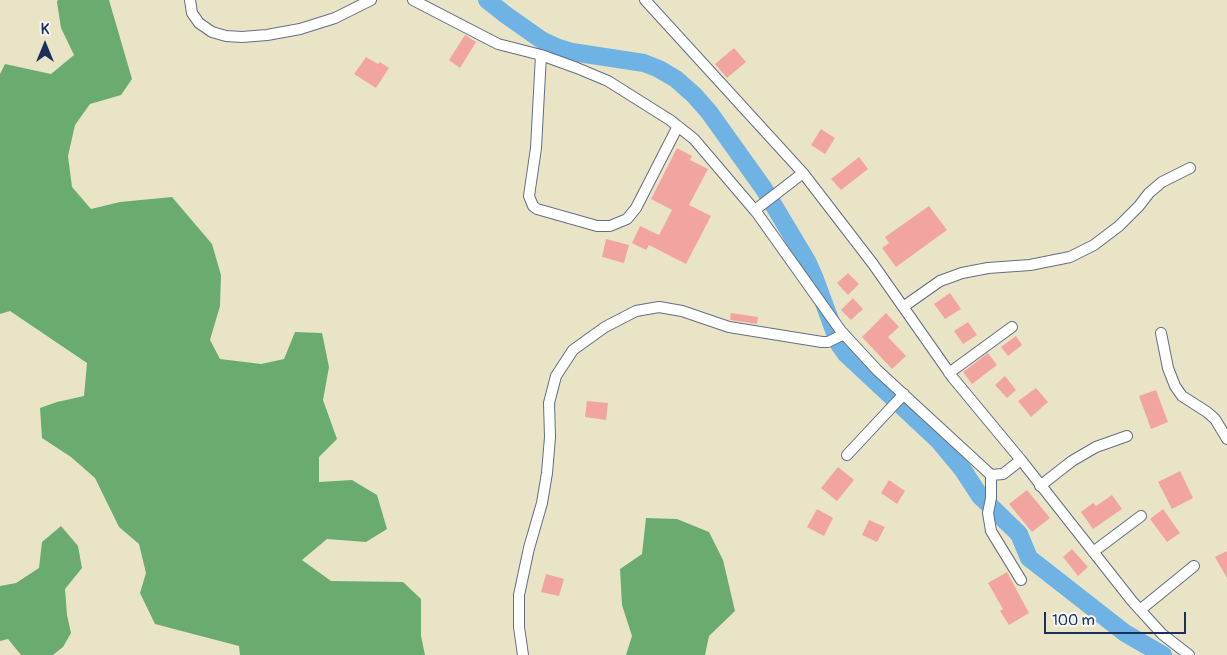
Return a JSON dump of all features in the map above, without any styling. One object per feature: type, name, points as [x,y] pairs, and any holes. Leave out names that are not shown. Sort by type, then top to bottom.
[{"type":"street","points":[[190,0],[192,13],[199,24],[212,32],[226,36],[242,37],[300,29],[335,18],[371,0]]},
{"type":"street","points":[[413,0],[498,44],[542,55],[578,68],[608,82],[678,126],[694,139],[754,210],[844,334],[877,370],[991,475],[991,498],[988,513],[991,531],[1021,580]]},
{"type":"street","points":[[645,0],[803,173],[873,264],[949,373],[1140,610],[1162,634],[1189,655]]},
{"type":"street","points":[[542,55],[536,148],[529,190],[531,202],[538,209],[596,226],[610,226],[627,219],[636,208],[678,126]]},
{"type":"street","points":[[903,307],[940,282],[962,273],[988,268],[1030,265],[1070,257],[1094,245],[1119,226],[1162,182],[1190,168]]},
{"type":"street","points":[[754,210],[803,173]]},
{"type":"street","points":[[523,655],[519,627],[519,595],[529,548],[542,504],[547,473],[550,437],[549,403],[556,376],[573,350],[605,326],[636,311],[659,306],[682,311],[729,327],[822,342],[828,342],[844,334]]},
{"type":"street","points":[[949,373],[1012,328]]},
{"type":"street","points":[[1161,333],[1168,368],[1175,386],[1182,396],[1215,419],[1227,438]]},
{"type":"street","points":[[847,455],[904,394]]},
{"type":"street","points":[[1040,486],[1072,461],[1096,447],[1127,436]]},
{"type":"street","points":[[991,475],[1003,474],[1020,460]]},
{"type":"street","points":[[1093,552],[1141,516]]},
{"type":"street","points":[[1140,610],[1194,566]]},
{"type":"green space","points":[[58,0],[109,0],[132,79],[121,95],[90,104],[75,125],[68,156],[72,187],[91,209],[120,202],[172,197],[212,244],[221,275],[220,306],[210,340],[220,359],[261,364],[284,359],[295,332],[322,333],[329,367],[323,400],[337,439],[319,457],[319,482],[352,480],[377,495],[387,529],[366,542],[327,539],[302,560],[331,581],[403,582],[421,599],[421,636],[425,655],[240,655],[239,646],[155,624],[140,593],[146,573],[139,544],[119,527],[95,478],[71,457],[42,438],[40,408],[84,396],[87,363],[10,311],[0,314],[0,74],[5,64],[51,74],[74,55],[61,28]]},
{"type":"green space","points":[[646,518],[677,519],[709,532],[723,560],[735,611],[709,636],[705,655],[626,655],[632,636],[622,605],[620,569],[642,554]]},
{"type":"green space","points":[[61,526],[78,546],[82,568],[65,589],[67,615],[71,633],[63,647],[53,655],[21,655],[8,639],[0,641],[0,586],[16,583],[39,568],[42,542]]},
{"type":"building","points":[[465,35],[476,42],[460,68],[449,60]]},
{"type":"building","points":[[734,48],[746,62],[727,78],[715,64]]},
{"type":"building","points":[[366,57],[378,64],[380,62],[389,68],[376,88],[354,74]]},
{"type":"building","points":[[821,129],[835,138],[825,154],[811,145]]},
{"type":"building","points":[[677,148],[692,156],[690,160],[708,169],[689,205],[711,216],[686,264],[649,245],[646,250],[632,243],[640,226],[659,235],[672,210],[651,199]]},
{"type":"building","points":[[859,157],[868,169],[841,190],[831,179]]},
{"type":"building","points":[[929,206],[947,230],[896,267],[882,248],[889,243],[885,237]]},
{"type":"building","points":[[606,239],[629,245],[624,263],[602,257]]},
{"type":"building","points":[[848,273],[859,284],[848,295],[837,283]]},
{"type":"building","points":[[950,293],[961,309],[945,319],[934,304]]},
{"type":"building","points":[[853,298],[863,309],[851,320],[841,310]]},
{"type":"building","points":[[731,313],[758,317],[757,324],[730,320]]},
{"type":"building","points":[[886,313],[899,327],[888,337],[906,356],[892,369],[862,337]]},
{"type":"building","points":[[968,322],[977,335],[963,344],[954,331]]},
{"type":"building","points":[[1016,336],[1022,345],[1008,356],[1001,347]]},
{"type":"building","points":[[988,353],[997,365],[972,384],[963,372]]},
{"type":"building","points":[[1005,376],[1016,390],[1007,398],[995,385]]},
{"type":"building","points":[[1036,388],[1048,402],[1031,417],[1018,401]]},
{"type":"building","points":[[1156,390],[1168,422],[1151,429],[1139,396]]},
{"type":"building","points":[[587,401],[608,403],[606,420],[585,417]]},
{"type":"building","points":[[838,467],[854,480],[837,501],[821,488]]},
{"type":"building","points":[[1180,471],[1193,498],[1172,509],[1158,482]]},
{"type":"building","points":[[889,480],[905,491],[897,504],[881,493]]},
{"type":"building","points":[[1027,490],[1050,518],[1032,532],[1009,504]]},
{"type":"building","points":[[1112,495],[1122,509],[1093,529],[1081,512],[1093,503],[1096,506]]},
{"type":"building","points":[[817,509],[833,518],[824,536],[807,527]]},
{"type":"building","points":[[1163,509],[1180,533],[1167,542],[1150,519]]},
{"type":"building","points":[[869,520],[885,527],[877,542],[862,535]]},
{"type":"building","points":[[1072,549],[1088,567],[1078,576],[1063,557]]},
{"type":"building","points":[[1227,551],[1227,578],[1215,557]]},
{"type":"building","points":[[1007,572],[1029,613],[1009,625],[1000,611],[1003,609],[988,583]]},
{"type":"building","points":[[546,574],[564,579],[559,596],[541,592]]},
{"type":"waterway","points":[[487,0],[543,41],[556,47],[572,52],[644,63],[676,79],[694,95],[709,112],[764,189],[807,261],[839,344],[846,354],[939,441],[963,470],[980,496],[1019,534],[1029,558],[1125,633],[1163,655]]}]
